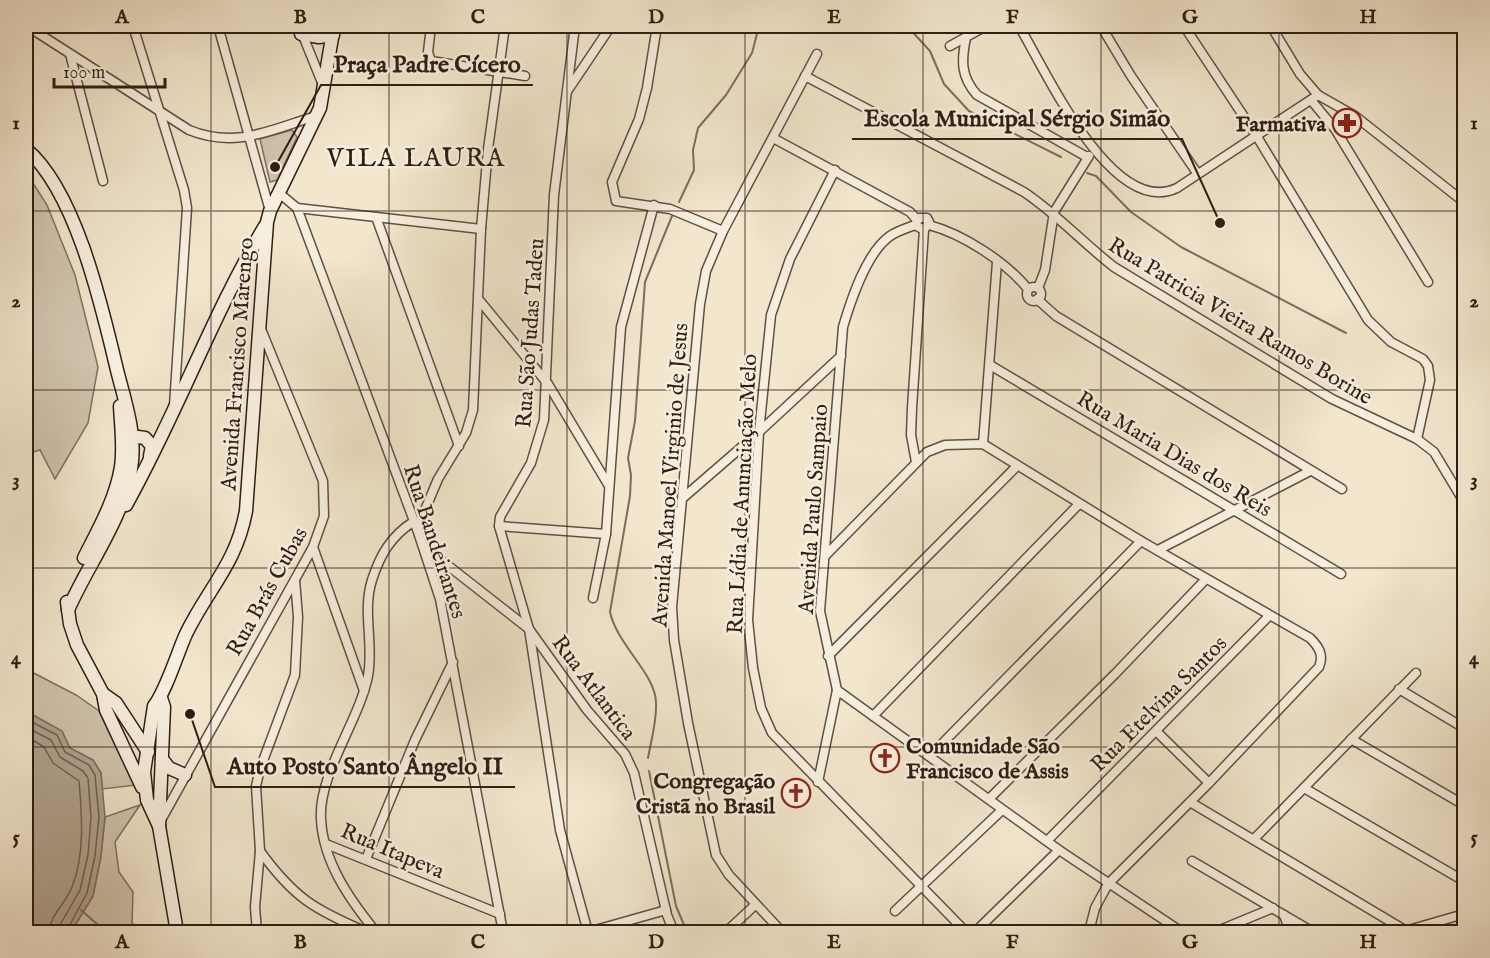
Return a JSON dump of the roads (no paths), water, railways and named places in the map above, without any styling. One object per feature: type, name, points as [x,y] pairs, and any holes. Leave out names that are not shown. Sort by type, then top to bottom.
[{"type":"main road","points":[[300,30],[319,38],[333,30]]},
{"type":"main road","name":"Avenida Francisco Marengo","points":[[159,826],[147,800],[144,772],[154,706],[161,698],[171,664],[188,631],[227,568],[242,532],[269,217],[316,116],[325,91],[333,30]]},
{"type":"main road","points":[[26,149],[45,171],[64,204],[100,302],[133,439],[130,476],[110,528],[68,610]]},
{"type":"main road","points":[[110,528],[125,508],[147,465],[248,254],[269,217]]},
{"type":"main road","points":[[118,376],[122,447],[117,484],[102,522],[68,591],[68,610],[77,645],[103,694],[106,710],[147,800]]},
{"type":"main road","points":[[148,440],[172,415]]},
{"type":"main road","points":[[122,447],[133,439],[142,437],[148,440],[152,448],[147,465]]},
{"type":"main road","points":[[103,694],[116,703],[147,750],[156,774],[161,800]]},
{"type":"main road","name":"Avenida Francisco Marengo","points":[[161,698],[164,707],[159,826],[177,933]]},
{"type":"main road","points":[[134,730],[151,729]]},
{"type":"main road","points":[[162,759],[169,768],[185,775]]},
{"type":"street","points":[[27,26],[203,136],[233,140],[316,116]]},
{"type":"street","points":[[133,26],[184,190],[187,208],[172,415]]},
{"type":"street","points":[[218,26],[250,136],[269,217]]},
{"type":"street","points":[[431,26],[428,52],[429,59],[434,63],[525,76]]},
{"type":"street","points":[[415,525],[438,479],[459,446],[472,410],[480,301],[482,229],[505,26]]},
{"type":"street","name":"Rua São Judas Tadeu","points":[[499,526],[500,517],[531,463],[540,439],[548,384],[554,195],[575,26]]},
{"type":"street","points":[[565,94],[611,26]]},
{"type":"street","points":[[657,26],[639,119],[612,182],[616,201],[654,205],[690,216],[723,231]]},
{"type":"street","points":[[950,46],[986,26]]},
{"type":"street","points":[[1019,26],[1091,154]]},
{"type":"street","points":[[1101,26],[1131,76],[1197,173]]},
{"type":"street","points":[[1184,26],[1256,135],[1368,320],[1391,342],[1423,359],[1428,366],[1430,380],[1417,439]]},
{"type":"street","points":[[1271,26],[1428,282]]},
{"type":"street","points":[[300,30],[325,91]]},
{"type":"street","points":[[966,38],[962,57],[963,72],[968,85],[977,95],[1091,154],[1145,190],[1157,194],[1177,188],[1315,97]]},
{"type":"street","points":[[70,54],[103,181]]},
{"type":"street","name":"Avenida Manoel Virginio de Jesus","points":[[782,933],[755,905],[716,855],[688,723],[672,620],[700,304],[706,271],[723,231],[817,54]]},
{"type":"street","name":"Rua Patricia Vieira Ramos Borine","points":[[805,76],[1024,192],[1054,212],[1088,247],[1114,267],[1332,399],[1417,439],[1434,453],[1464,502]]},
{"type":"street","points":[[1315,97],[1357,118],[1464,202]]},
{"type":"street","points":[[773,138],[910,212],[916,222],[926,228],[958,235],[1015,275],[1028,289],[1028,297],[1038,300],[1056,316],[1342,489]]},
{"type":"street","points":[[1038,300],[1041,292],[1038,288],[1045,270],[1054,212],[1091,154]]},
{"type":"street","name":"Rua Lídia de Anunciação Melo","points":[[836,170],[790,259],[776,294],[771,315],[759,432],[748,620],[753,668],[767,723],[772,733],[966,933]]},
{"type":"street","points":[[279,193],[297,208],[482,229]]},
{"type":"street","points":[[593,598],[606,534],[621,327],[654,205]]},
{"type":"street","name":"Rua Bandeirantes","points":[[297,208],[423,545],[440,599],[504,933]]},
{"type":"street","points":[[916,222],[924,217],[926,228],[912,408],[911,435],[916,462]]},
{"type":"street","points":[[376,218],[459,446]]},
{"type":"street","name":"Avenida Paulo Sampaio","points":[[837,690],[820,611],[841,356],[848,311],[857,287],[879,246],[891,235],[916,222]]},
{"type":"street","points":[[982,444],[997,262]]},
{"type":"street","points":[[1028,289],[1038,288]]},
{"type":"street","points":[[480,301],[548,384],[609,487]]},
{"type":"street","name":"Rua Brás Cubas","points":[[159,826],[185,775],[313,548],[324,516],[323,481],[261,329]]},
{"type":"street","points":[[684,497],[841,356]]},
{"type":"street","name":"Rua Maria Dias dos Reis","points":[[990,364],[1341,574]]},
{"type":"street","points":[[825,556],[916,462],[934,448],[957,443],[982,444],[1141,541],[1310,638],[1319,648],[1322,662],[1209,783],[1108,884],[1095,908],[1089,933]]},
{"type":"street","points":[[828,656],[1017,466]]},
{"type":"street","points":[[1158,550],[1310,471]]},
{"type":"street","points":[[873,716],[1080,504]]},
{"type":"street","name":"Rua Itapeva","points":[[415,525],[395,533],[384,550],[369,590],[370,660],[364,692],[324,792],[321,821],[326,844],[500,914]]},
{"type":"street","points":[[606,534],[499,526],[529,629],[560,830],[588,933],[666,910]]},
{"type":"street","points":[[930,756],[1141,541]]},
{"type":"street","name":"Rua Atlantica","points":[[423,545],[529,629],[587,710],[631,765],[666,910],[674,933]]},
{"type":"street","points":[[313,548],[364,692]]},
{"type":"street","points":[[257,933],[255,907],[260,851],[256,786],[260,769],[295,675],[298,627],[295,579]]},
{"type":"street","points":[[989,799],[1115,674],[1206,579]]},
{"type":"street","name":"Rua Etelvina Santos","points":[[1047,841],[1269,616]]},
{"type":"street","points":[[366,859],[415,740],[453,662]]},
{"type":"street","points":[[1254,839],[1416,674]]},
{"type":"street","points":[[1399,689],[1464,728]]},
{"type":"street","points":[[818,782],[837,690],[1002,810],[1182,933]]},
{"type":"street","points":[[1156,731],[1209,783]]},
{"type":"street","points":[[1351,739],[1464,805]]},
{"type":"street","points":[[1304,788],[1464,881]]},
{"type":"street","points":[[1190,802],[1402,931],[1464,915]]},
{"type":"street","points":[[895,911],[1002,810]]},
{"type":"street","points":[[326,844],[346,894],[376,933]]},
{"type":"street","points":[[975,933],[1059,850]]},
{"type":"street","points":[[260,851],[283,881],[307,903],[367,933]]},
{"type":"street","points":[[1192,861],[1313,933]]},
{"type":"street","points":[[726,933],[755,905]]},
{"type":"street","points":[[1215,933],[1273,909]]},
{"type":"street","points":[[1284,915],[1290,933]]},
{"type":"water","points":[[26,713],[62,731],[70,748],[93,760],[101,773],[105,817],[101,856],[93,896],[72,930],[26,932]]},
{"type":"waterway","points":[[679,202],[694,170],[693,150],[698,128],[726,95],[752,53],[759,26]]},
{"type":"waterway","points":[[907,26],[930,51],[944,84],[969,111],[1061,157]]},
{"type":"waterway","points":[[1087,173],[1096,176],[1131,212],[1181,247],[1346,333]]},
{"type":"waterway","points":[[648,758],[656,717],[654,692],[650,681],[620,636],[610,612],[630,496],[631,475],[628,458],[635,421],[645,282],[672,216]]},
{"type":"waterway","points":[[649,771],[676,906],[687,932]]},
{"type":"waterway","points":[[81,910],[106,932]]},
{"type":"place","name":"Farmativa","points":[[1347,123]]},
{"type":"place","name":"Praça Padre Cícero","points":[[275,167]]},
{"type":"place","name":"Escola Municipal Sérgio Simão","points":[[1220,223]]},
{"type":"place","name":"Auto Posto Santo Ângelo II","points":[[190,714]]},
{"type":"place","name":"Comunidade São Francisco de Assis","points":[[885,758]]},
{"type":"place","name":"Congregação Cristã no Brasil","points":[[796,793]]},
{"type":"district","name":"VILA LAURA","points":[[416,157]]}]
